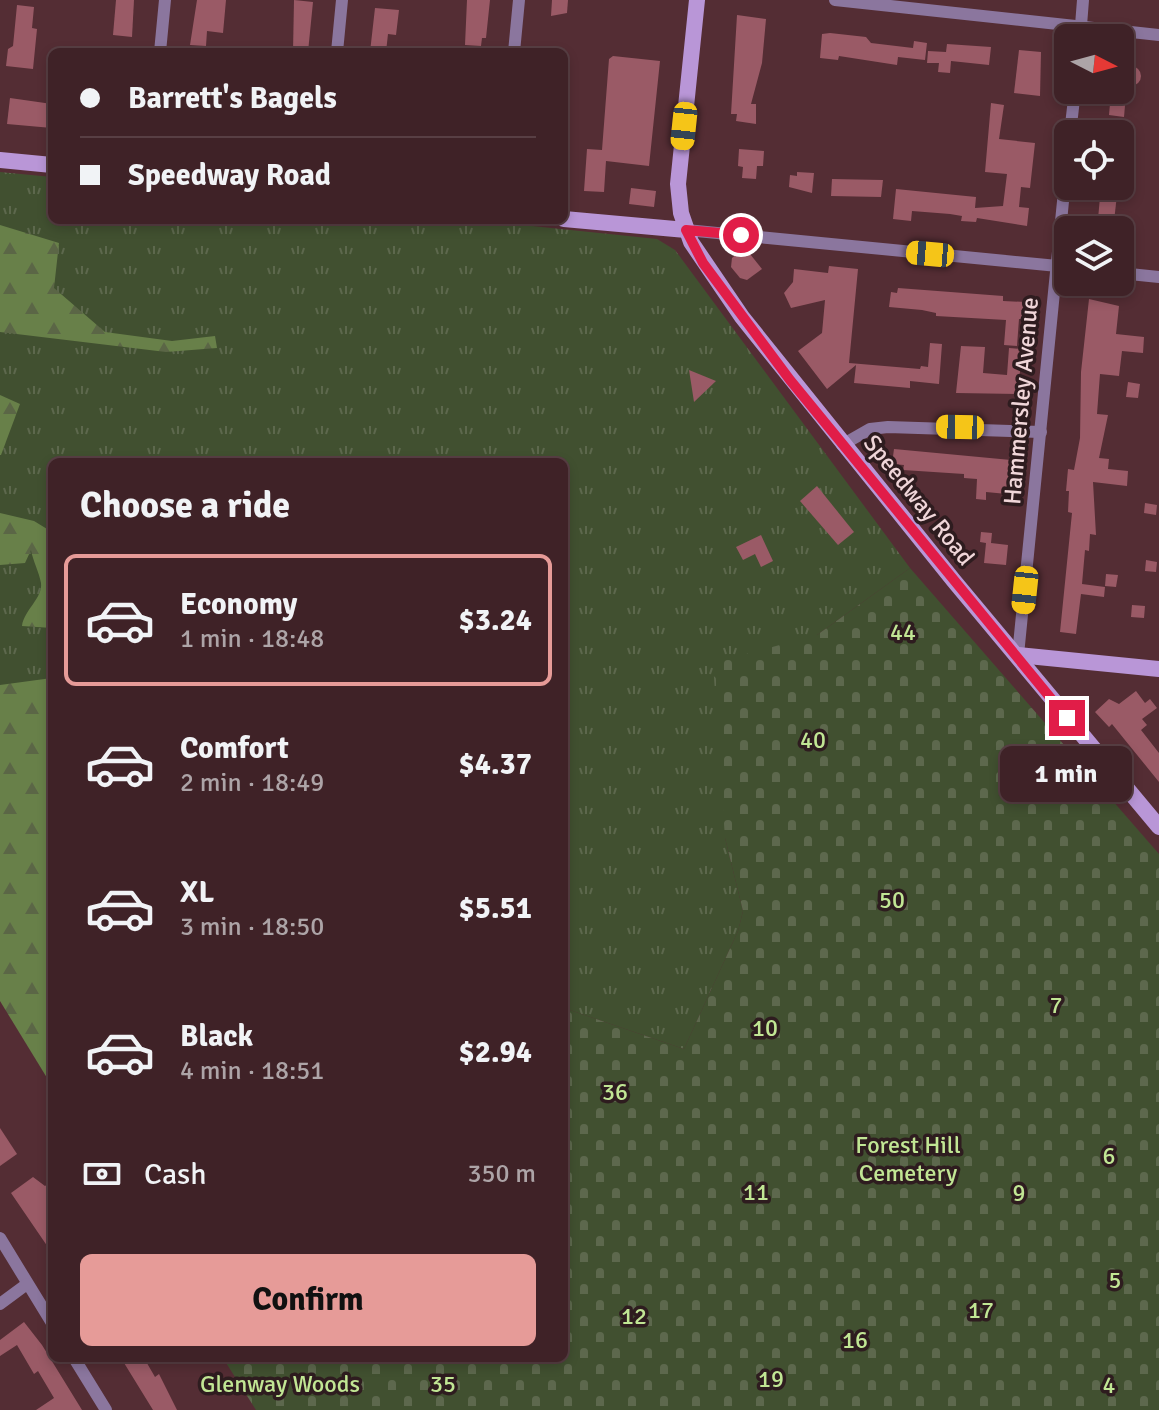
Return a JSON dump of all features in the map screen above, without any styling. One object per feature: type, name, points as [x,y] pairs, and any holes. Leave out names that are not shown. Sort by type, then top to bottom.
[{"type":"main road","name":"Speedway Road","points":[[697,0],[678,184],[686,230],[703,263],[842,445],[1159,827]]},
{"type":"main road","points":[[0,160],[48,165]]},
{"type":"main road","points":[[568,219],[686,230]]},
{"type":"main road","points":[[1018,655],[1159,669]]},
{"type":"street","points":[[160,48],[165,0]]},
{"type":"street","points":[[337,48],[342,0]]},
{"type":"street","points":[[514,48],[519,0]]},
{"type":"street","points":[[835,0],[1054,28]]},
{"type":"street","points":[[1082,24],[1083,0]]},
{"type":"street","points":[[1134,34],[1159,35]]},
{"type":"street","points":[[686,230],[1054,266]]},
{"type":"street","points":[[1134,274],[1159,277]]},
{"type":"street","name":"Hammersley Avenue","points":[[1018,655],[1058,296]]},
{"type":"street","points":[[842,445],[870,429],[888,427],[1041,432]]},
{"type":"street","points":[[0,1238],[48,1317]]},
{"type":"street","points":[[0,1304],[27,1284]]},
{"type":"street","points":[[76,1362],[106,1410]]},
{"type":"green space","points":[[0,172],[48,177],[48,224],[512,224],[657,239],[675,250],[910,568],[817,635],[725,838],[743,911],[738,931],[684,1049],[568,1009],[568,458],[48,458],[48,696],[0,702]]},
{"type":"green space","points":[[0,225],[59,243],[54,288],[105,332],[172,341],[215,336],[217,348],[166,352],[0,332]]},
{"type":"green space","points":[[0,395],[20,404],[1,455],[0,455]]},
{"type":"green space","points":[[0,513],[34,521],[48,530],[48,628],[22,626],[41,588],[31,550],[25,563],[0,565]]},
{"type":"green space","name":"Forest Hill Cemetery","points":[[910,568],[1159,854],[1159,1410],[256,1410],[226,1362],[568,1362],[568,1009],[684,1049],[738,931],[743,911],[725,838],[713,663],[817,635]]},
{"type":"green space","points":[[48,679],[48,1079],[0,1001],[0,685]]},
{"type":"building","points":[[116,0],[134,0],[132,37],[113,35]]},
{"type":"building","points":[[197,0],[226,0],[223,33],[207,31],[206,46],[190,45]]},
{"type":"building","points":[[294,0],[313,2],[308,48],[293,48]]},
{"type":"building","points":[[467,0],[490,0],[486,38],[482,38],[481,46],[465,45]]},
{"type":"building","points":[[552,0],[568,0],[567,13],[551,16]]},
{"type":"building","points":[[17,5],[34,7],[32,28],[37,29],[33,69],[6,66],[8,49],[13,46]]},
{"type":"building","points":[[375,8],[399,10],[396,35],[388,34],[386,48],[370,48]]},
{"type":"building","points":[[737,15],[766,19],[762,63],[751,104],[756,104],[756,124],[736,121],[737,114],[731,114]]},
{"type":"building","points":[[822,34],[866,37],[871,43],[913,48],[914,41],[927,43],[925,60],[898,57],[897,65],[839,56],[838,60],[820,58]]},
{"type":"building","points":[[947,44],[991,47],[989,65],[951,61],[950,73],[938,72],[939,63],[927,63],[928,51],[946,52]]},
{"type":"building","points":[[1019,50],[1041,52],[1040,96],[1014,93]]},
{"type":"building","points":[[613,56],[660,61],[649,166],[606,161],[604,192],[584,191],[587,149],[602,150],[609,59]]},
{"type":"building","points":[[1134,67],[1140,72],[1140,80],[1134,85]]},
{"type":"building","points":[[10,98],[48,103],[48,128],[7,124]]},
{"type":"building","points":[[991,103],[1004,105],[999,139],[1035,143],[1030,188],[1021,187],[1019,207],[1029,208],[1027,226],[977,218],[976,222],[961,221],[962,216],[912,211],[911,221],[893,219],[896,189],[976,197],[975,208],[1003,206],[1007,174],[985,172]]},
{"type":"building","points":[[1110,104],[1125,104],[1124,117],[1109,115]]},
{"type":"building","points":[[739,149],[764,151],[763,166],[757,166],[756,179],[742,178],[743,167],[738,166]]},
{"type":"building","points":[[797,172],[814,173],[812,193],[789,187],[790,175],[797,176]]},
{"type":"building","points":[[832,179],[883,180],[881,197],[831,196]]},
{"type":"building","points":[[631,188],[656,191],[654,207],[629,204]]},
{"type":"building","points":[[1100,200],[1116,200],[1115,216],[1098,216]]},
{"type":"building","points":[[739,252],[750,254],[762,269],[747,280],[740,278],[731,267],[732,258]]},
{"type":"building","points":[[829,266],[858,269],[849,363],[920,369],[921,366],[928,367],[930,343],[942,344],[939,384],[910,381],[910,388],[854,383],[856,365],[827,389],[798,351],[822,333],[825,300],[791,308],[784,293],[793,282],[794,269],[828,273]]},
{"type":"building","points":[[898,288],[1003,296],[1003,301],[1026,302],[1025,319],[1019,319],[1017,346],[1004,345],[1006,320],[936,316],[936,313],[922,310],[889,307],[891,292],[897,293]]},
{"type":"building","points":[[1089,299],[1119,306],[1116,334],[1144,337],[1143,353],[1122,351],[1119,376],[1100,374],[1097,414],[1108,415],[1099,458],[1109,459],[1108,469],[1128,471],[1127,486],[1093,482],[1096,535],[1090,534],[1089,551],[1085,550],[1082,584],[1105,587],[1104,597],[1081,594],[1076,634],[1060,632],[1072,513],[1068,512],[1069,491],[1066,491],[1068,469],[1074,470],[1080,438],[1081,372]]},
{"type":"building","points":[[961,346],[985,347],[983,373],[1007,375],[1009,348],[1022,349],[1018,394],[956,393]]},
{"type":"building","points":[[689,370],[716,381],[694,402]]},
{"type":"building","points":[[1128,382],[1140,384],[1138,398],[1126,397]]},
{"type":"building","points":[[894,449],[1011,460],[1007,494],[986,492],[986,500],[976,499],[977,479],[964,478],[964,474],[903,470],[904,465],[892,464]]},
{"type":"building","points":[[817,486],[854,532],[838,545],[800,501]]},
{"type":"building","points":[[1145,503],[1157,505],[1156,515],[1144,513]]},
{"type":"building","points":[[981,532],[992,533],[991,543],[1008,545],[1006,565],[984,563],[986,543],[980,542]]},
{"type":"building","points":[[761,535],[773,561],[761,567],[755,554],[743,560],[736,547]]},
{"type":"building","points":[[1146,560],[1157,562],[1156,572],[1145,571]]},
{"type":"building","points":[[1106,574],[1118,575],[1116,587],[1105,586]]},
{"type":"building","points":[[1132,605],[1145,606],[1144,618],[1131,617]]},
{"type":"building","points":[[1136,691],[1145,703],[1150,699],[1157,708],[1142,719],[1147,725],[1141,730],[1159,753],[1159,782],[1112,724],[1109,727],[1095,712],[1109,699],[1119,704]]},
{"type":"building","points":[[0,1128],[17,1154],[0,1166]]},
{"type":"building","points":[[33,1177],[45,1186],[48,1184],[48,1247],[11,1193]]},
{"type":"building","points":[[24,1322],[82,1410],[36,1410],[54,1398],[38,1371],[34,1374],[17,1345],[0,1356],[0,1340]]},
{"type":"building","points":[[123,1362],[146,1362],[155,1377],[159,1374],[177,1410],[153,1410]]},
{"type":"route","points":[[741,235],[686,230],[703,263],[790,380],[1067,718]]},
{"type":"park label","name":"44","points":[[903,632]]},
{"type":"park label","name":"40","points":[[813,740]]},
{"type":"park label","name":"50","points":[[892,900]]},
{"type":"park label","name":"7","points":[[1056,1005]]},
{"type":"park label","name":"10","points":[[765,1028]]},
{"type":"park label","name":"36","points":[[615,1092]]},
{"type":"park label","name":"6","points":[[1109,1156]]},
{"type":"park label","name":"11","points":[[756,1192]]},
{"type":"park label","name":"9","points":[[1019,1193]]},
{"type":"park label","name":"5","points":[[1115,1280]]},
{"type":"park label","name":"17","points":[[981,1310]]},
{"type":"park label","name":"12","points":[[634,1316]]},
{"type":"park label","name":"16","points":[[855,1340]]},
{"type":"park label","name":"19","points":[[771,1379]]},
{"type":"park label","name":"Glenway Woods","points":[[280,1384]]},
{"type":"park label","name":"35","points":[[443,1384]]},
{"type":"park label","name":"4","points":[[1109,1385]]}]
